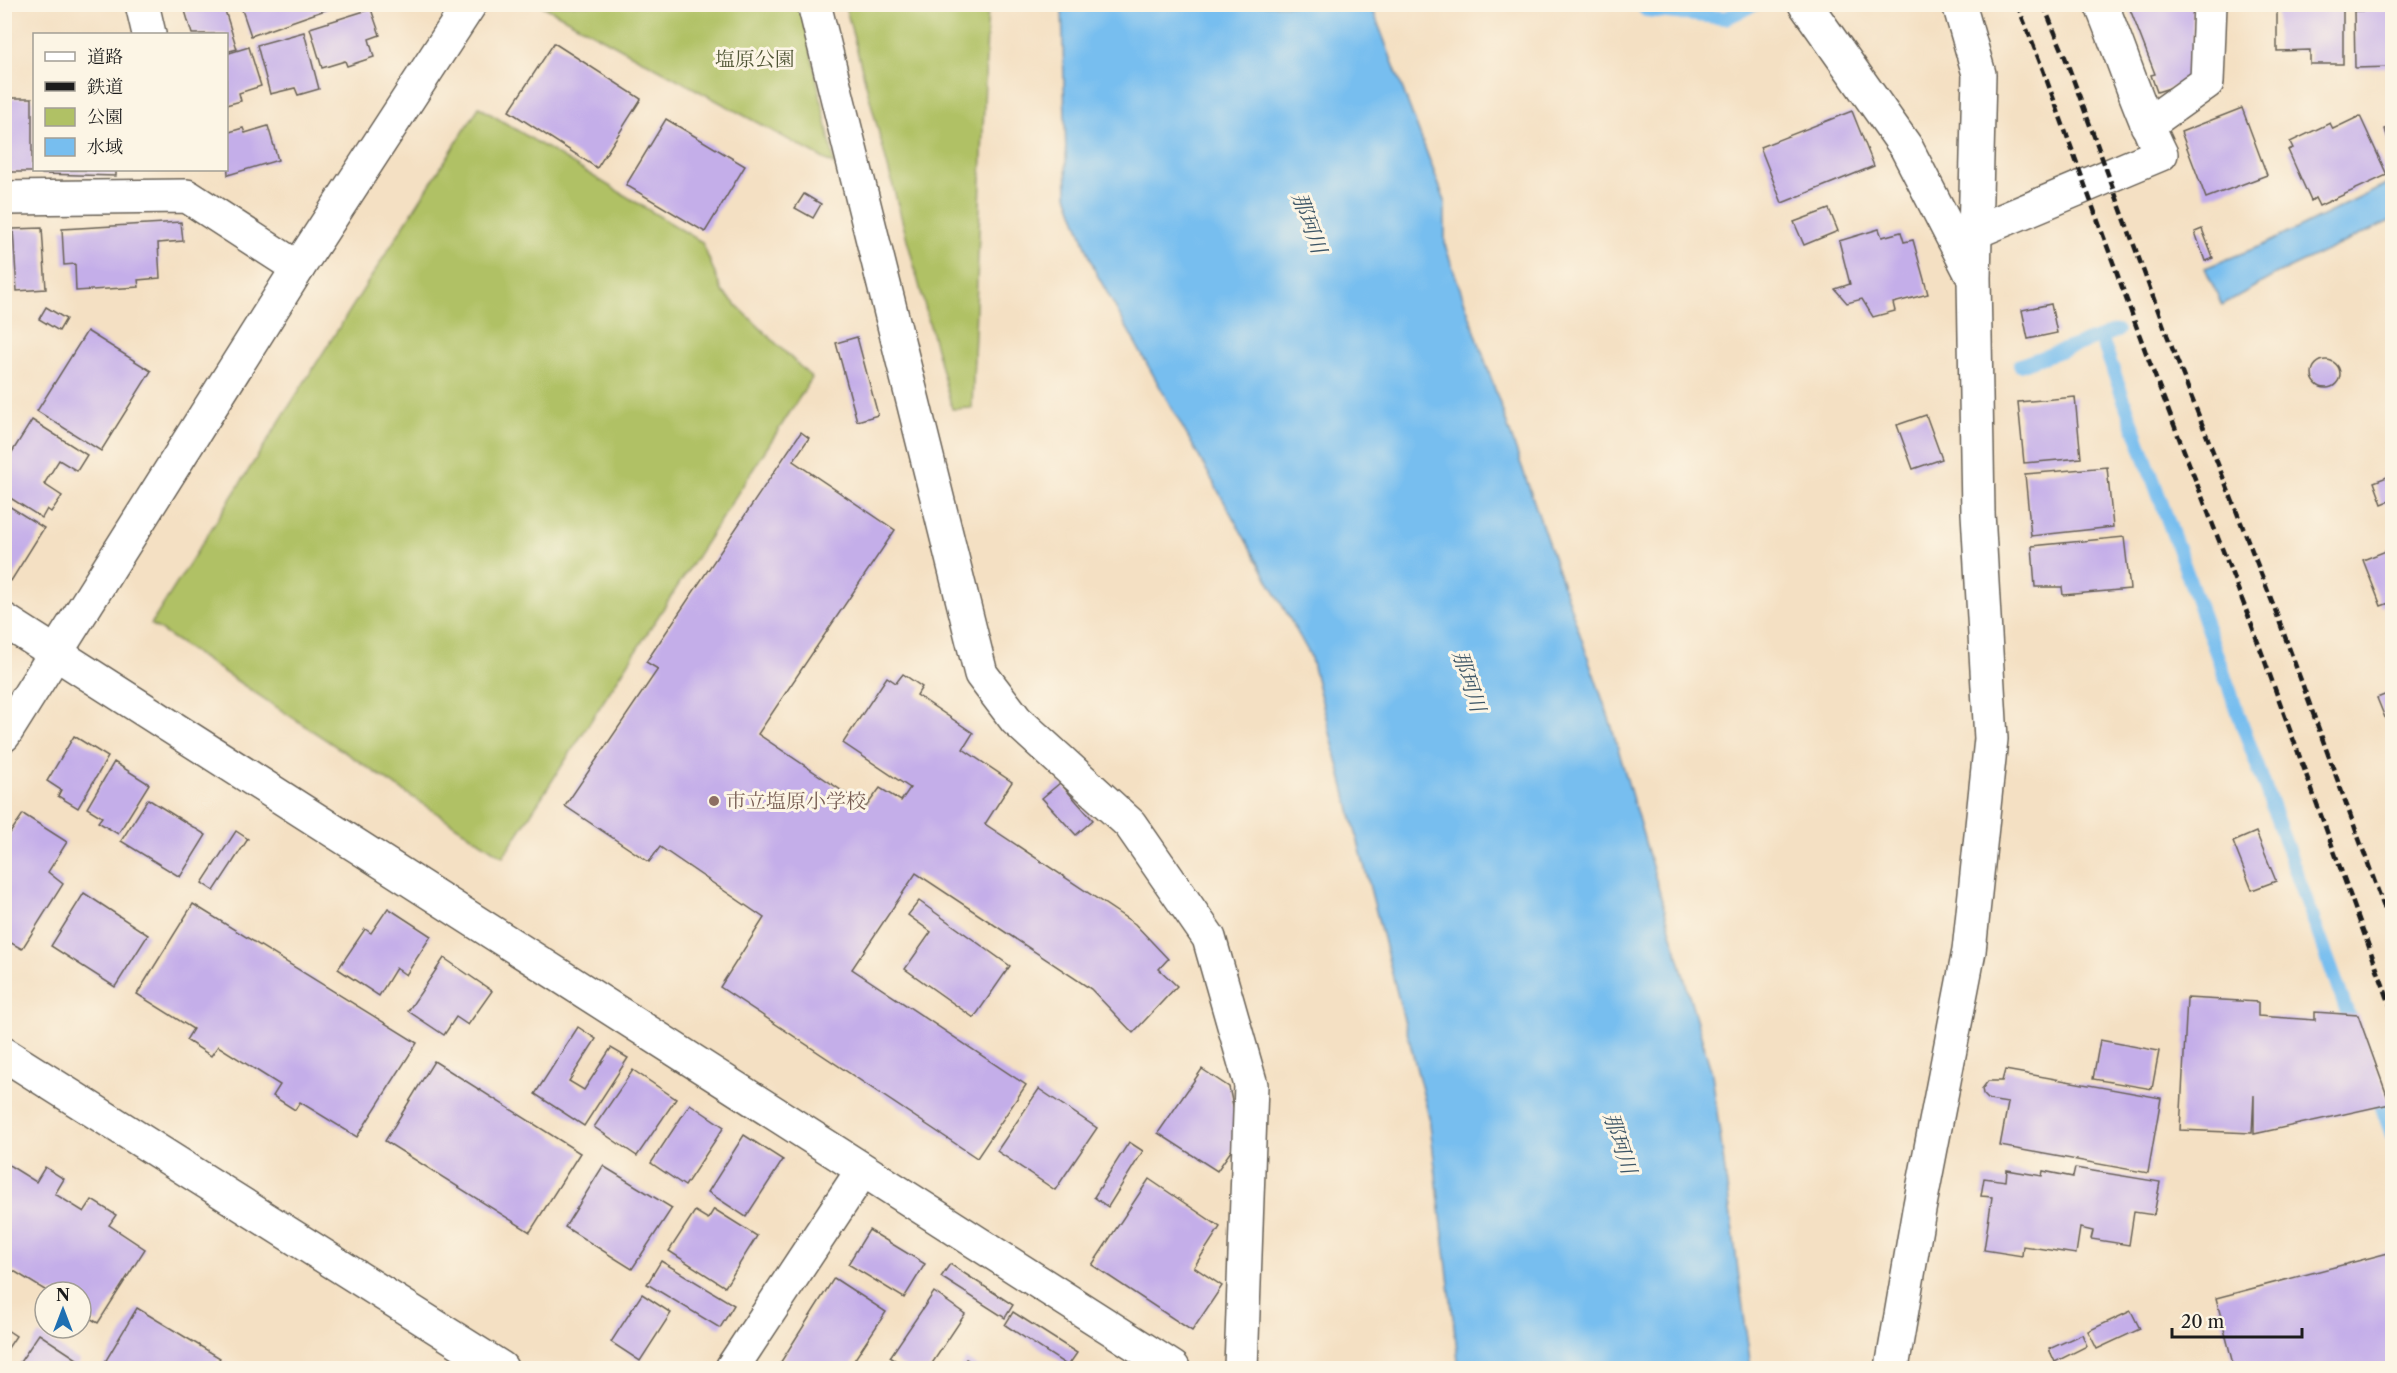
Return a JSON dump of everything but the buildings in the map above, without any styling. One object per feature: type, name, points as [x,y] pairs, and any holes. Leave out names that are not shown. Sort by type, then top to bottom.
[{"type":"street","points":[[142,4],[149,33]]},
{"type":"street","points":[[4,735],[298,268],[470,4]]},
{"type":"street","points":[[814,4],[981,674],[1016,720],[1130,824],[1209,938],[1251,1085],[1241,1368]]},
{"type":"street","points":[[1805,4],[1906,147],[1974,278]]},
{"type":"street","points":[[1892,1368],[1919,1210],[1969,951],[1991,739],[1978,513],[1974,278],[1979,74],[1959,4]]},
{"type":"street","points":[[1975,232],[2161,154],[2147,125],[2126,64],[2101,4]]},
{"type":"street","points":[[2147,125],[2207,82],[2210,4]]},
{"type":"street","points":[[4,198],[184,183],[298,268]]},
{"type":"street","points":[[4,620],[1173,1368]]},
{"type":"street","points":[[4,1054],[501,1368]]},
{"type":"street","points":[[732,1368],[862,1171]]},
{"type":"green space","name":"塩原公園","points":[[541,5],[801,5],[835,165]]},
{"type":"green space","points":[[845,5],[988,5],[972,408],[952,409]]},
{"type":"green space","points":[[479,107],[702,242],[722,291],[812,378],[503,857],[151,624]]},
{"type":"water","name":"那珂川","points":[[1062,5],[1371,5],[1445,201],[1445,245],[1611,724],[1712,1074],[1751,1368],[1459,1368],[1429,1117],[1310,655],[1095,271],[1067,195]]},
{"type":"water","points":[[2392,182],[2392,220],[2277,274],[2222,305],[2205,268],[2263,245]]},
{"type":"waterway","points":[[1641,4],[1646,10],[1726,18],[1755,4]]},
{"type":"waterway","points":[[2020,365],[2117,331]]},
{"type":"waterway","points":[[2101,337],[2354,1031]]},
{"type":"waterway","points":[[2375,1088],[2392,1135]]},
{"type":"railway","points":[[2017,4],[2146,353],[2248,615],[2392,1010]]},
{"type":"railway","points":[[2043,4],[2065,57],[2167,335],[2273,604],[2392,929]]},
{"type":"place","name":"市立塩原小学校","points":[[714,801]]}]
